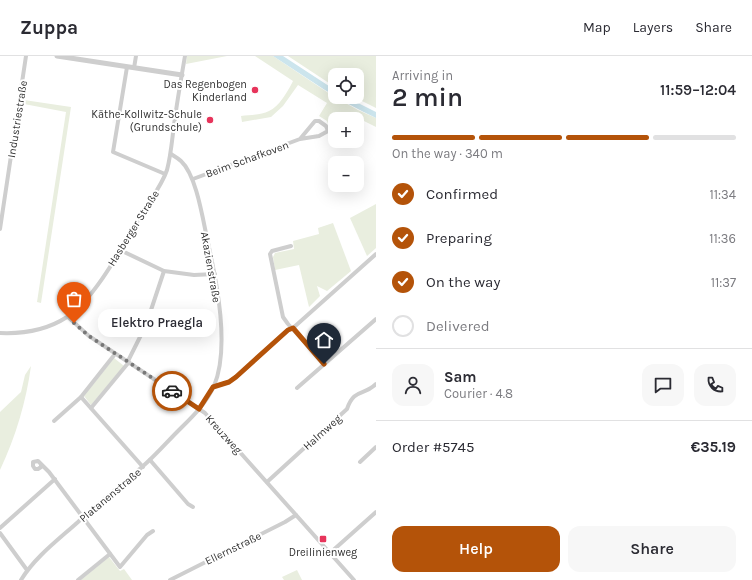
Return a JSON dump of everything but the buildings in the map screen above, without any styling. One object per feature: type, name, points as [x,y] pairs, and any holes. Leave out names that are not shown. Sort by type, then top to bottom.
[{"type":"street","name":"Industriestraße","points":[[0,229],[26,56]]},
{"type":"street","points":[[57,56],[182,75]]},
{"type":"street","points":[[134,68],[136,56]]},
{"type":"street","name":"Hasberger Straße","points":[[0,332],[21,333],[40,329],[68,317],[96,288],[165,174],[170,154],[185,56]]},
{"type":"street","points":[[127,67],[113,152],[165,174]]},
{"type":"street","name":"Beim Schafkoven","points":[[193,179],[300,139],[319,136],[328,131],[326,126],[319,121],[315,121],[300,139]]},
{"type":"street","name":"Akazienstraße","points":[[170,154],[180,160],[193,179],[215,274],[222,345],[221,362],[213,387],[199,409]]},
{"type":"street","points":[[291,246],[272,251],[270,254],[284,316],[288,324],[324,364]]},
{"type":"street","points":[[120,250],[164,271],[194,274],[215,274]]},
{"type":"street","points":[[213,387],[229,382],[375,257]]},
{"type":"street","points":[[91,408],[128,362],[146,325],[164,271]]},
{"type":"street","name":"Kreuzweg","points":[[68,317],[89,336],[205,413],[354,580]]},
{"type":"street","points":[[297,388],[376,319]]},
{"type":"street","points":[[54,421],[81,397],[116,354]]},
{"type":"street","name":"Halmweg","points":[[267,482],[347,409],[350,401],[361,392],[368,390],[376,384]]},
{"type":"street","points":[[81,397],[143,467]]},
{"type":"street","name":"Platanenstraße","points":[[21,580],[27,570],[83,517],[143,467],[199,409]]},
{"type":"street","points":[[360,462],[376,447]]},
{"type":"street","points":[[150,460],[192,507]]},
{"type":"street","points":[[41,465],[55,479],[120,567],[147,535],[153,531]]},
{"type":"street","points":[[0,528],[55,479]]},
{"type":"street","points":[[330,553],[376,512]]},
{"type":"street","name":"Ellernstraße","points":[[170,580],[285,522],[296,514]]},
{"type":"street","points":[[0,533],[27,570]]},
{"type":"street","points":[[78,580],[110,554]]},
{"type":"shaded area","points":[[187,56],[227,56],[186,64]]},
{"type":"shaded area","points":[[255,56],[273,56],[328,93],[328,104],[347,104],[362,112],[328,112],[328,124],[327,121],[319,116],[327,103],[298,85],[283,106],[271,117],[242,122],[241,116],[255,115],[273,109],[283,98],[293,81]]},
{"type":"shaded area","points":[[288,56],[376,56],[376,108],[364,102],[364,68],[328,68],[328,82]]},
{"type":"shaded area","points":[[24,100],[71,107],[41,303],[37,302],[66,112],[24,104]]},
{"type":"shaded area","points":[[364,113],[376,118],[376,127],[364,121]]},
{"type":"shaded area","points":[[376,204],[376,248],[367,256],[350,218]]},
{"type":"shaded area","points":[[333,223],[351,271],[327,291],[317,286],[320,296],[309,307],[299,265],[275,270],[273,257],[275,253],[294,249],[293,241],[319,234],[318,228]]},
{"type":"shaded area","points":[[114,358],[124,366],[91,405],[84,396]]},
{"type":"shaded area","points":[[31,366],[20,419],[0,470],[0,412],[21,392],[25,375]]},
{"type":"shaded area","points":[[109,557],[120,571],[124,569],[132,580],[81,580]]},
{"type":"shaded area","points":[[297,570],[302,580],[284,580],[282,577]]},
{"type":"water","points":[[273,56],[283,56],[328,85],[328,92]]},
{"type":"water","points":[[350,104],[360,104],[376,112],[376,118],[364,112]]},
{"type":"way so far","points":[[74,323],[89,336],[172,391]]},
{"type":"place","name":"Das Regenbogen Kinderland","points":[[255,90]]},
{"type":"place","name":"Käthe-Kollwitz-Schule (Grundschule)","points":[[210,120]]},
{"type":"place","name":"Elektro Praegla","points":[[74,323]]},
{"type":"place","name":"Dreilinienweg","points":[[323,539]]},
{"type":"route","points":[[172,391],[199,409],[213,387],[229,382],[236,377],[288,330],[293,328],[324,364]]}]
